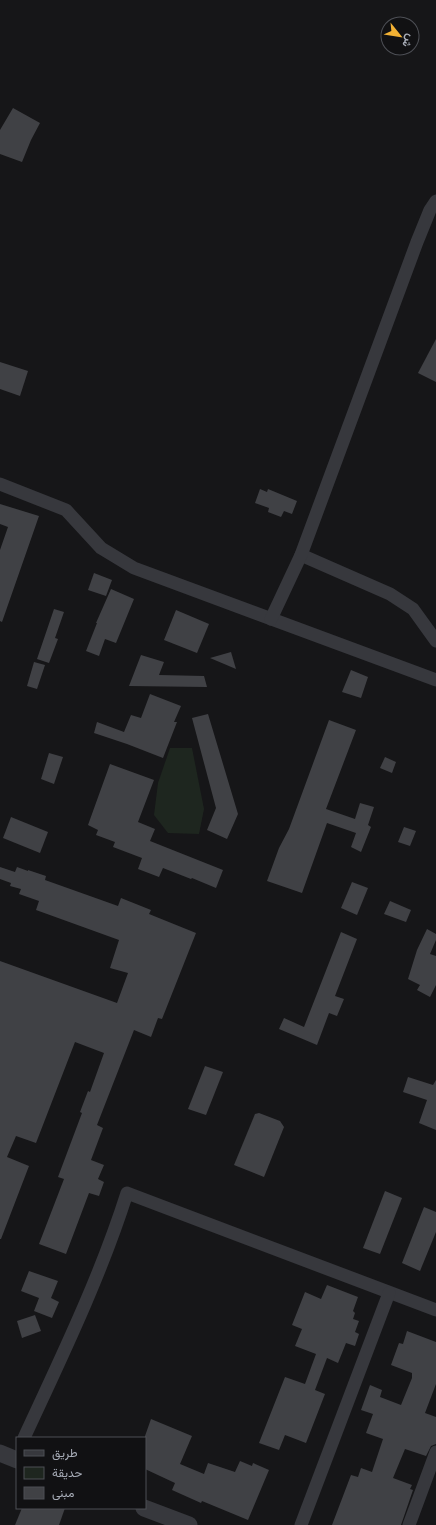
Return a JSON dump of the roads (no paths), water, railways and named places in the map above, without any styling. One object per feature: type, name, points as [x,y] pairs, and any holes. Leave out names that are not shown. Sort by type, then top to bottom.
[{"type":"street","points":[[271,619],[301,555],[417,242],[430,210],[436,201]]},
{"type":"street","points":[[0,484],[66,510],[101,548],[134,568],[436,680]]},
{"type":"street","points":[[301,555],[390,594],[413,609],[436,641]]},
{"type":"street","points":[[24,1437],[86,1301],[105,1255],[127,1193],[436,1310]]},
{"type":"street","points":[[301,1525],[389,1293]]},
{"type":"street","points":[[409,1525],[436,1452]]},
{"type":"street","points":[[146,1509],[189,1525]]}]
